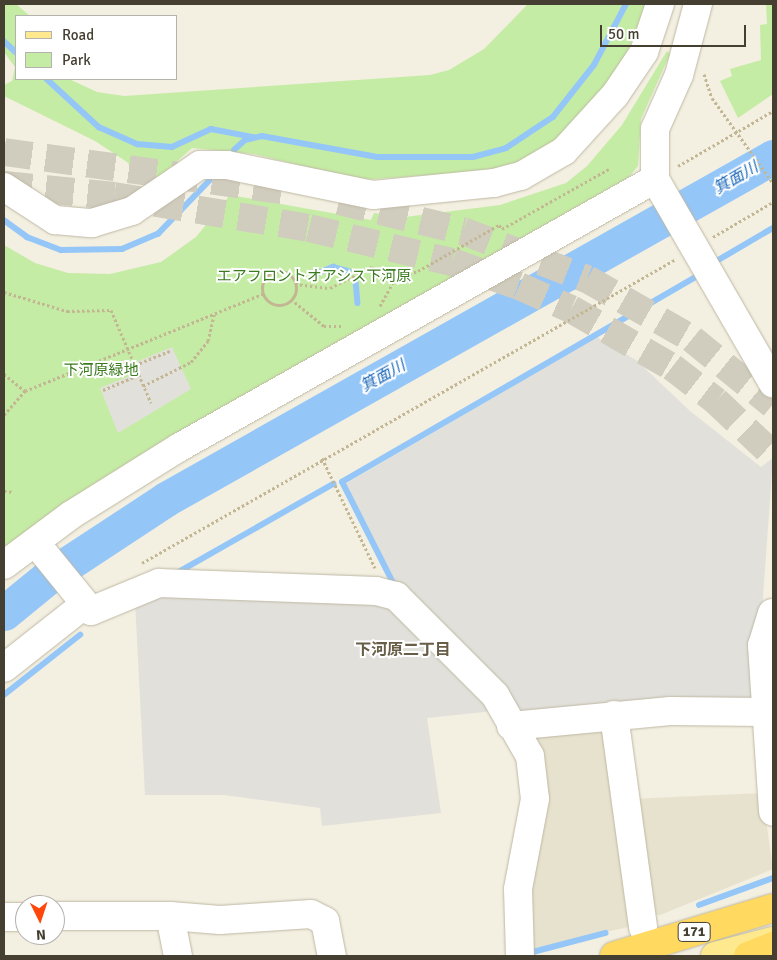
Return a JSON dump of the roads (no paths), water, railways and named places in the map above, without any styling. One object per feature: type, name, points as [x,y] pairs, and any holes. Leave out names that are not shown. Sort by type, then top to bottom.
[{"type":"highway","name":"171","points":[[614,956],[773,908]]},
{"type":"highway","points":[[748,956],[773,946]]},
{"type":"main road","points":[[715,956],[773,941]]},
{"type":"street","points":[[4,187],[55,220],[92,223],[120,217],[144,205],[200,165],[227,165],[372,195],[512,178],[538,169],[564,151],[615,95],[644,52],[660,4]]},
{"type":"street","points":[[698,4],[679,75],[655,129],[656,182],[692,247],[773,383]]},
{"type":"street","points":[[4,565],[38,546],[120,482],[205,432],[656,182]]},
{"type":"street","points":[[38,546],[91,611],[159,583],[376,590],[396,596],[496,695],[511,726],[530,756],[535,800],[518,889],[520,956]]},
{"type":"street","points":[[4,668],[83,602]]},
{"type":"street","points":[[773,610],[762,645],[764,712],[773,812]]},
{"type":"street","points":[[511,726],[614,715],[764,712]]},
{"type":"street","points":[[614,715],[643,928]]},
{"type":"street","points":[[65,916],[170,916],[220,920],[311,914],[326,921],[332,956]]},
{"type":"street","points":[[170,916],[178,956]]},
{"type":"waterway","points":[[234,150],[245,140],[262,136],[377,157],[473,157],[506,148],[553,117],[594,65],[626,4]]},
{"type":"waterway","points":[[4,41],[15,51]]},
{"type":"waterway","points":[[48,80],[99,127],[137,144],[172,147],[211,129],[253,137]]},
{"type":"waterway","name":"箕面川","points":[[4,613],[49,576],[166,499],[773,157]]},
{"type":"waterway","points":[[4,220],[27,237],[61,250],[122,249],[158,234],[209,181]]},
{"type":"waterway","points":[[715,262],[773,228]]},
{"type":"waterway","points":[[314,275],[333,267],[348,271]]},
{"type":"waterway","points":[[394,585],[342,482],[697,276]]},
{"type":"waterway","points":[[356,281],[358,303]]},
{"type":"waterway","points":[[177,573],[333,484]]},
{"type":"waterway","points":[[4,695],[80,635]]},
{"type":"waterway","points":[[699,905],[773,878]]},
{"type":"waterway","points":[[529,953],[605,933]]},
{"type":"tunnel","points":[[4,152],[287,191]]},
{"type":"tunnel","points":[[4,185],[114,196],[309,228],[452,262],[519,286],[571,309],[672,367],[716,401],[773,455]]},
{"type":"tunnel","points":[[339,201],[463,231],[587,279],[692,339],[773,405]]},
{"type":"district","name":"下河原二丁目","points":[[403,650]]},
{"type":"park label","name":"エアフロントオアシス下河原","points":[[314,277]]},
{"type":"park label","name":"下河原緑地","points":[[101,371]]}]
